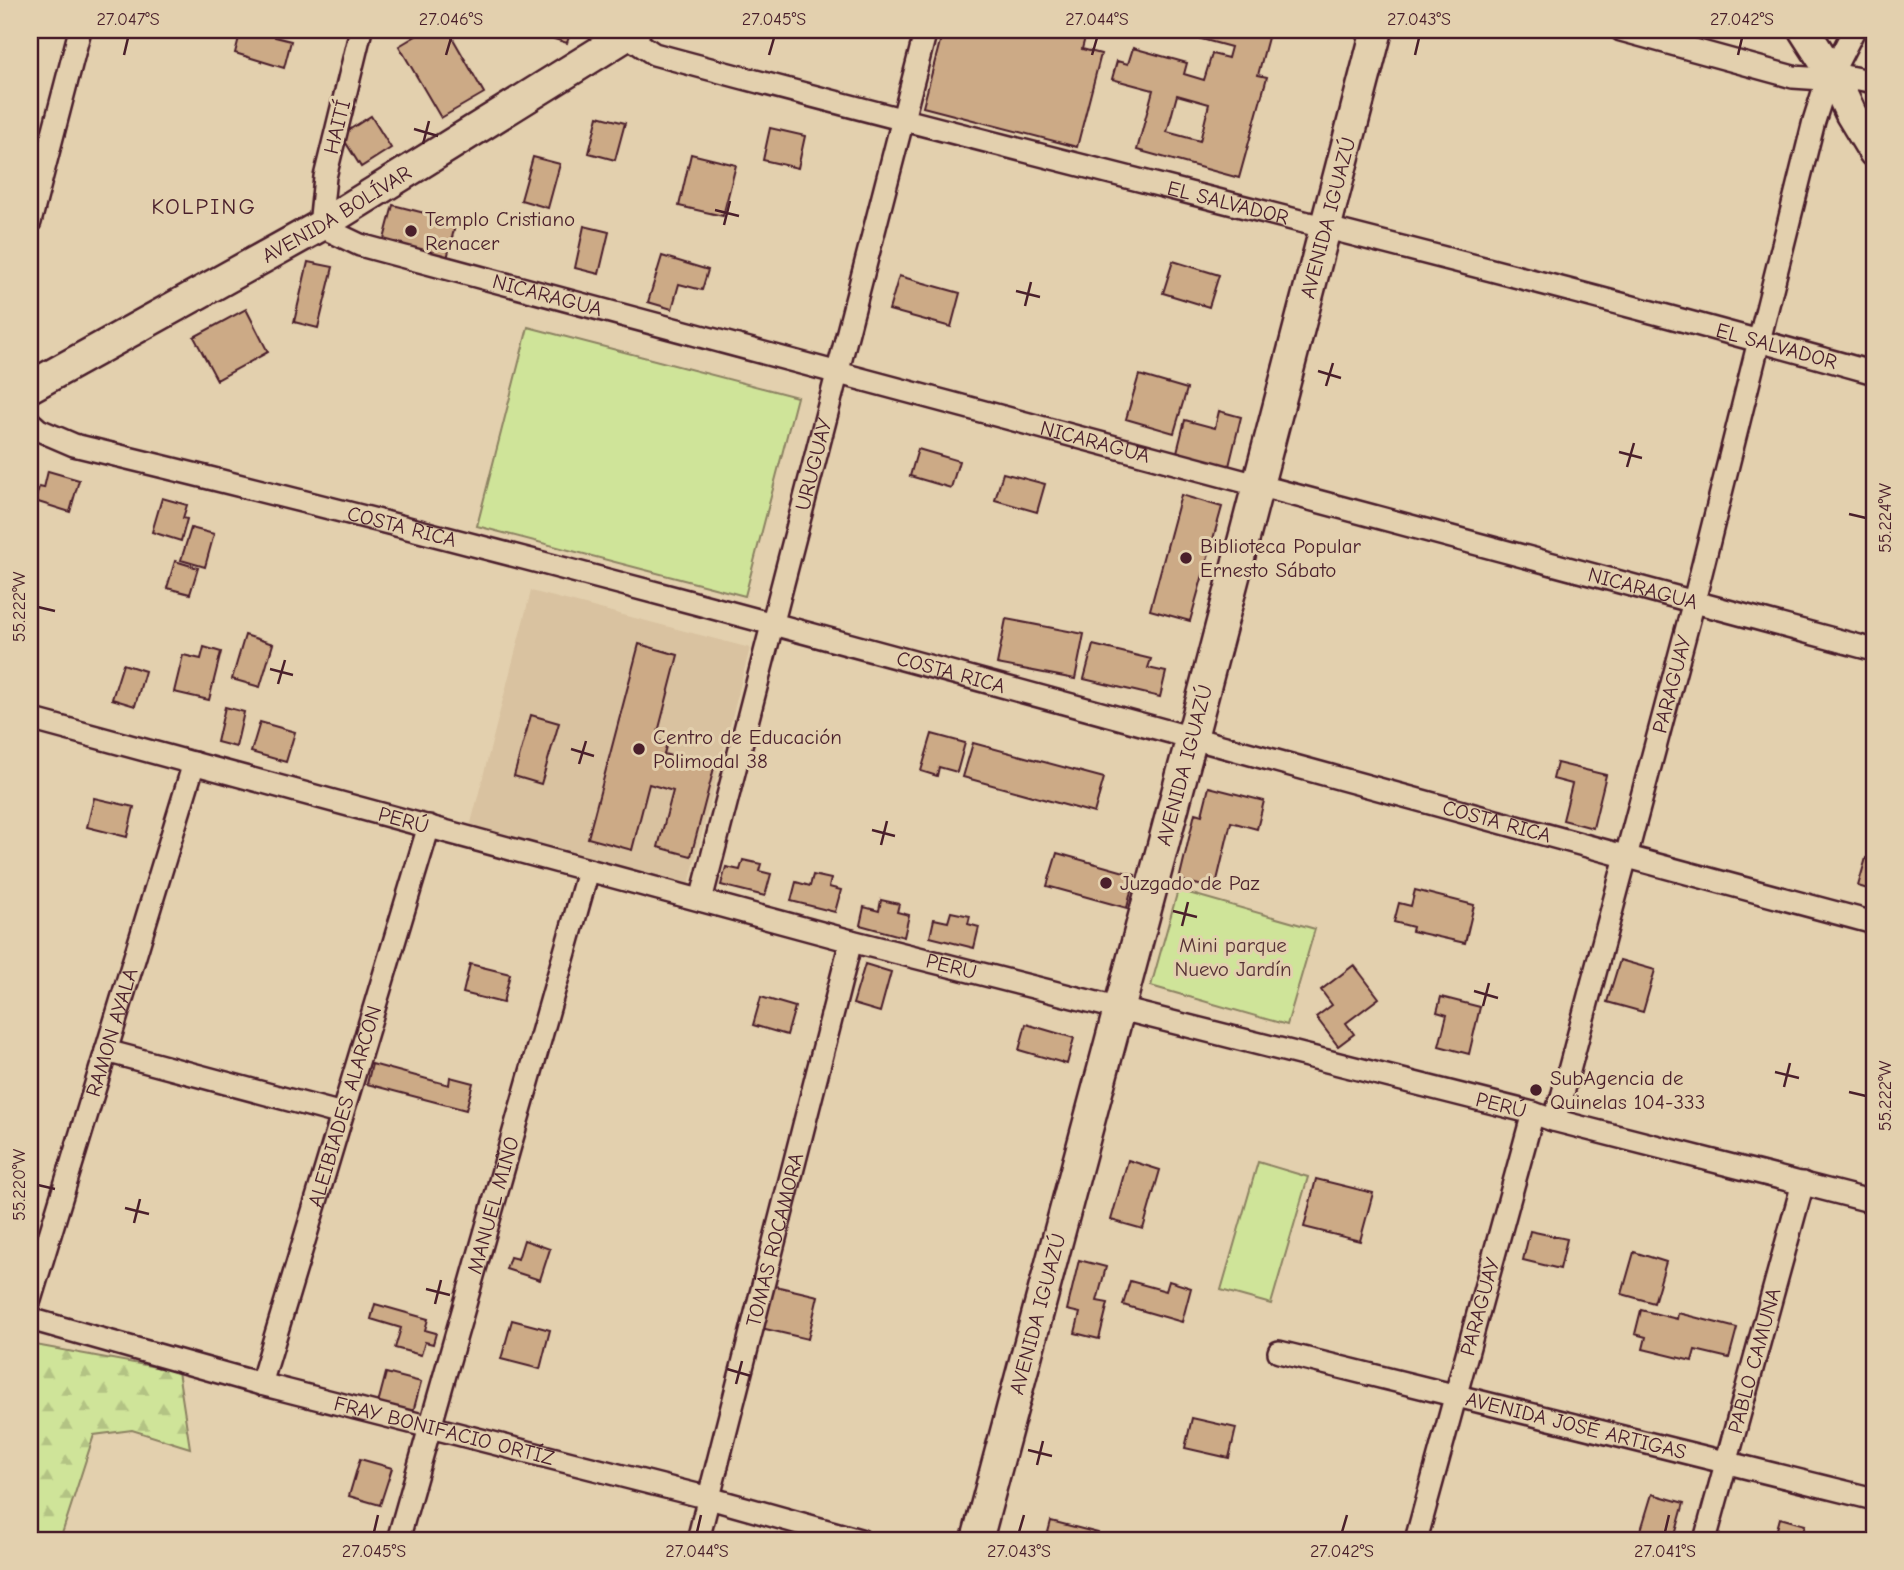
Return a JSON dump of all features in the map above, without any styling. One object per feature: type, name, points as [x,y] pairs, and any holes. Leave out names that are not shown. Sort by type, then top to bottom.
[{"type":"main road","name":"AVENIDA IGUAZÚ","points":[[977,1540],[1192,737],[1377,30]]},
{"type":"main road","points":[[1804,30],[1874,152]]},
{"type":"main road","name":"AVENIDA BOLÍVAR","points":[[30,387],[320,226],[629,31]]},
{"type":"street","points":[[30,222],[80,30]]},
{"type":"street","name":"HAITÍ","points":[[320,226],[325,177],[361,30]]},
{"type":"street","name":"URUGUAY","points":[[701,900],[926,30]]},
{"type":"street","points":[[1621,30],[1793,77],[1831,76],[1874,82]]},
{"type":"street","name":"PARAGUAY","points":[[1416,1540],[1456,1396],[1543,1117],[1562,1097],[1694,601],[1814,121],[1831,76],[1854,30]]},
{"type":"street","name":"EL SALVADOR","points":[[629,31],[654,54],[902,121],[1758,340],[1874,373]]},
{"type":"street","name":"NICARAGUA","points":[[320,226],[360,245],[1874,650]]},
{"type":"street","name":"COSTA RICA","points":[[30,422],[39,430],[74,444],[306,500],[1874,923]]},
{"type":"street","name":"PERÚ","points":[[30,719],[588,872],[1874,1202]]},
{"type":"street","name":"RAMON AYALA","points":[[30,1300],[194,764]]},
{"type":"street","name":"ALEIBIADES ALARCON","points":[[261,1384],[429,827]]},
{"type":"street","name":"MANUEL MIÑO","points":[[398,1540],[588,872]]},
{"type":"street","name":"TOMÁS ROCAMORA","points":[[698,1540],[852,941]]},
{"type":"street","points":[[106,1051],[342,1114]]},
{"type":"street","name":"PABLO CAMUNA","points":[[1705,1540],[1803,1183]]},
{"type":"street","name":"FRAY BONIFACIO ORTÍZ","points":[[30,1318],[261,1384],[709,1498],[860,1540]]},
{"type":"street","name":"AVENIDA JOSÉ ARTIGAS","points":[[1279,1352],[1874,1499]]},
{"type":"shaded area","points":[[531,591],[750,648],[689,884],[470,827]]},
{"type":"green space","points":[[528,327],[797,397],[745,596],[477,526]]},
{"type":"green space","name":"Mini parque Nuevo Jardín","points":[[1178,890],[1315,929],[1287,1025],[1151,986]]},
{"type":"green space","points":[[1258,1162],[1308,1177],[1271,1304],[1221,1290]]},
{"type":"green space","points":[[30,1344],[178,1371],[190,1448],[132,1430],[94,1435],[60,1540],[30,1540]]},
{"type":"building","points":[[241,30],[277,30],[275,37],[291,41],[284,68],[235,53]]},
{"type":"building","points":[[426,30],[448,30],[484,93],[441,118],[399,46]]},
{"type":"building","points":[[526,30],[571,30],[567,43]]},
{"type":"building","points":[[943,30],[1087,30],[1082,49],[1101,54],[1077,147],[923,107]]},
{"type":"building","points":[[1168,30],[1270,30],[1258,75],[1267,77],[1239,178],[1137,150],[1153,90],[1112,79],[1117,61],[1128,64],[1133,48],[1187,63],[1184,74],[1204,80],[1212,54],[1228,58],[1231,47]],"holes":[[[1177,95],[1209,104],[1200,141],[1167,132]]]},
{"type":"building","points":[[371,116],[391,148],[361,167],[341,135]]},
{"type":"building","points":[[598,116],[625,123],[615,160],[589,153]]},
{"type":"building","points":[[770,128],[805,136],[798,168],[763,160]]},
{"type":"building","points":[[691,154],[736,165],[723,216],[679,206]]},
{"type":"building","points":[[533,157],[560,164],[548,208],[521,200]]},
{"type":"building","points":[[393,205],[456,221],[446,263],[382,247]]},
{"type":"building","points":[[584,226],[609,232],[599,274],[575,268]]},
{"type":"building","points":[[662,256],[708,270],[702,290],[679,284],[672,309],[648,302]]},
{"type":"building","points":[[1173,261],[1219,275],[1209,307],[1163,293]]},
{"type":"building","points":[[308,262],[333,267],[318,328],[294,322]]},
{"type":"building","points":[[899,276],[960,293],[951,327],[889,310]]},
{"type":"building","points":[[246,309],[268,352],[217,380],[194,337]]},
{"type":"building","points":[[1139,375],[1187,389],[1174,433],[1126,419]]},
{"type":"building","points":[[1219,411],[1241,417],[1229,466],[1177,452],[1185,420],[1215,428]]},
{"type":"building","points":[[918,449],[959,461],[951,488],[910,476]]},
{"type":"building","points":[[48,471],[79,480],[70,512],[35,501],[39,487],[44,488]]},
{"type":"building","points":[[1003,473],[1045,484],[1037,512],[995,500]]},
{"type":"building","name":"Biblioteca Popular Ernesto Sábato","points":[[1181,495],[1222,507],[1190,621],[1150,610]]},
{"type":"building","points":[[162,498],[187,505],[183,518],[187,519],[181,541],[152,532]]},
{"type":"building","points":[[191,528],[214,534],[205,567],[181,560]]},
{"type":"building","points":[[175,561],[198,568],[190,594],[167,588]]},
{"type":"building","points":[[1006,619],[1084,634],[1075,679],[997,664]]},
{"type":"building","points":[[245,635],[273,644],[260,687],[232,679]]},
{"type":"building","name":"Centro de Educación Polimodal 38","points":[[639,644],[678,655],[656,740],[667,743],[664,754],[714,768],[691,856],[658,847],[673,791],[649,784],[632,850],[588,838]]},
{"type":"building","points":[[1093,645],[1151,659],[1148,668],[1166,672],[1160,697],[1084,679]]},
{"type":"building","points":[[204,647],[221,652],[209,700],[174,692],[183,655],[201,659]]},
{"type":"building","points":[[123,664],[145,671],[135,706],[112,699]]},
{"type":"building","points":[[225,707],[244,712],[236,747],[217,742]]},
{"type":"building","points":[[531,715],[559,723],[541,784],[514,776]]},
{"type":"building","points":[[260,722],[295,732],[286,762],[251,752]]},
{"type":"building","points":[[932,734],[965,743],[957,772],[939,767],[937,776],[921,771]]},
{"type":"building","points":[[973,743],[1104,778],[1094,813],[963,777]]},
{"type":"building","points":[[1557,763],[1606,775],[1593,828],[1563,820],[1572,784],[1553,779]]},
{"type":"building","points":[[1209,787],[1264,801],[1257,829],[1231,822],[1215,889],[1179,880],[1195,813],[1202,815]]},
{"type":"building","points":[[94,798],[134,807],[127,837],[87,827]]},
{"type":"building","points":[[1057,853],[1135,875],[1127,908],[1047,886]]},
{"type":"building","points":[[1866,858],[1874,860],[1874,891],[1858,886]]},
{"type":"building","points":[[743,860],[761,864],[759,871],[771,874],[765,896],[721,885],[726,867],[740,870]]},
{"type":"building","points":[[813,875],[831,879],[829,887],[841,890],[835,912],[791,901],[796,882],[810,886]]},
{"type":"building","points":[[1415,890],[1474,905],[1465,943],[1412,931],[1413,927],[1394,922],[1399,903],[1411,906]]},
{"type":"building","points":[[881,900],[899,904],[897,912],[909,915],[904,937],[860,925],[864,907],[879,911]]},
{"type":"building","points":[[951,912],[970,916],[968,924],[979,927],[974,948],[930,937],[934,919],[948,922]]},
{"type":"building","points":[[1620,960],[1655,970],[1643,1012],[1607,1002]]},
{"type":"building","points":[[470,964],[510,974],[503,1003],[463,993]]},
{"type":"building","points":[[865,964],[891,972],[880,1012],[853,1004]]},
{"type":"building","points":[[1354,965],[1379,998],[1346,1023],[1354,1034],[1338,1046],[1316,1017],[1332,1005],[1321,990]]},
{"type":"building","points":[[761,997],[795,1007],[787,1035],[753,1025]]},
{"type":"building","points":[[1441,997],[1480,1007],[1469,1054],[1439,1046],[1447,1015],[1437,1012]]},
{"type":"building","points":[[1026,1024],[1074,1038],[1067,1064],[1019,1050]]},
{"type":"building","points":[[372,1064],[449,1085],[450,1077],[473,1083],[466,1110],[367,1084]]},
{"type":"building","points":[[1128,1160],[1160,1170],[1143,1229],[1111,1220]]},
{"type":"building","points":[[1316,1179],[1373,1193],[1360,1241],[1304,1227]]},
{"type":"building","points":[[1530,1231],[1567,1239],[1560,1269],[1523,1260]]},
{"type":"building","points":[[524,1240],[550,1249],[540,1280],[506,1269],[510,1257],[518,1259]]},
{"type":"building","points":[[1634,1252],[1666,1262],[1654,1303],[1622,1294]]},
{"type":"building","points":[[1079,1260],[1106,1267],[1097,1301],[1108,1303],[1099,1339],[1075,1333],[1080,1313],[1067,1310]]},
{"type":"building","points":[[1130,1281],[1166,1291],[1169,1281],[1191,1288],[1182,1322],[1123,1305]]},
{"type":"building","points":[[771,1285],[818,1296],[808,1339],[761,1328]]},
{"type":"building","points":[[375,1304],[428,1319],[425,1330],[436,1333],[433,1344],[425,1342],[421,1355],[395,1348],[401,1328],[371,1319]]},
{"type":"building","points":[[1641,1310],[1677,1319],[1678,1313],[1737,1328],[1729,1358],[1695,1350],[1692,1361],[1643,1349],[1646,1337],[1635,1334]]},
{"type":"building","points":[[512,1320],[550,1330],[540,1369],[501,1359]]},
{"type":"building","points":[[386,1373],[421,1382],[412,1416],[377,1407]]},
{"type":"building","points":[[1192,1418],[1236,1428],[1229,1458],[1185,1448]]},
{"type":"building","points":[[360,1459],[392,1468],[380,1505],[349,1496]]},
{"type":"building","points":[[1652,1494],[1684,1503],[1674,1539],[1641,1530]]},
{"type":"building","points":[[1780,1518],[1805,1525],[1800,1540],[1774,1540]]},
{"type":"building","points":[[1051,1521],[1098,1533],[1096,1540],[1046,1540]]},
{"type":"place","name":"Templo Cristiano Renacer","points":[[411,231]]},
{"type":"place","name":"Biblioteca Popular Ernesto Sábato","points":[[1186,558]]},
{"type":"place","name":"Centro de Educación Polimodal 38","points":[[639,749]]},
{"type":"place","name":"Juzgado de Paz","points":[[1106,883]]},
{"type":"place","name":"SubAgencia de Quinelas 104-333","points":[[1536,1090]]},
{"type":"district","name":"KOLPING","points":[[204,206]]}]
